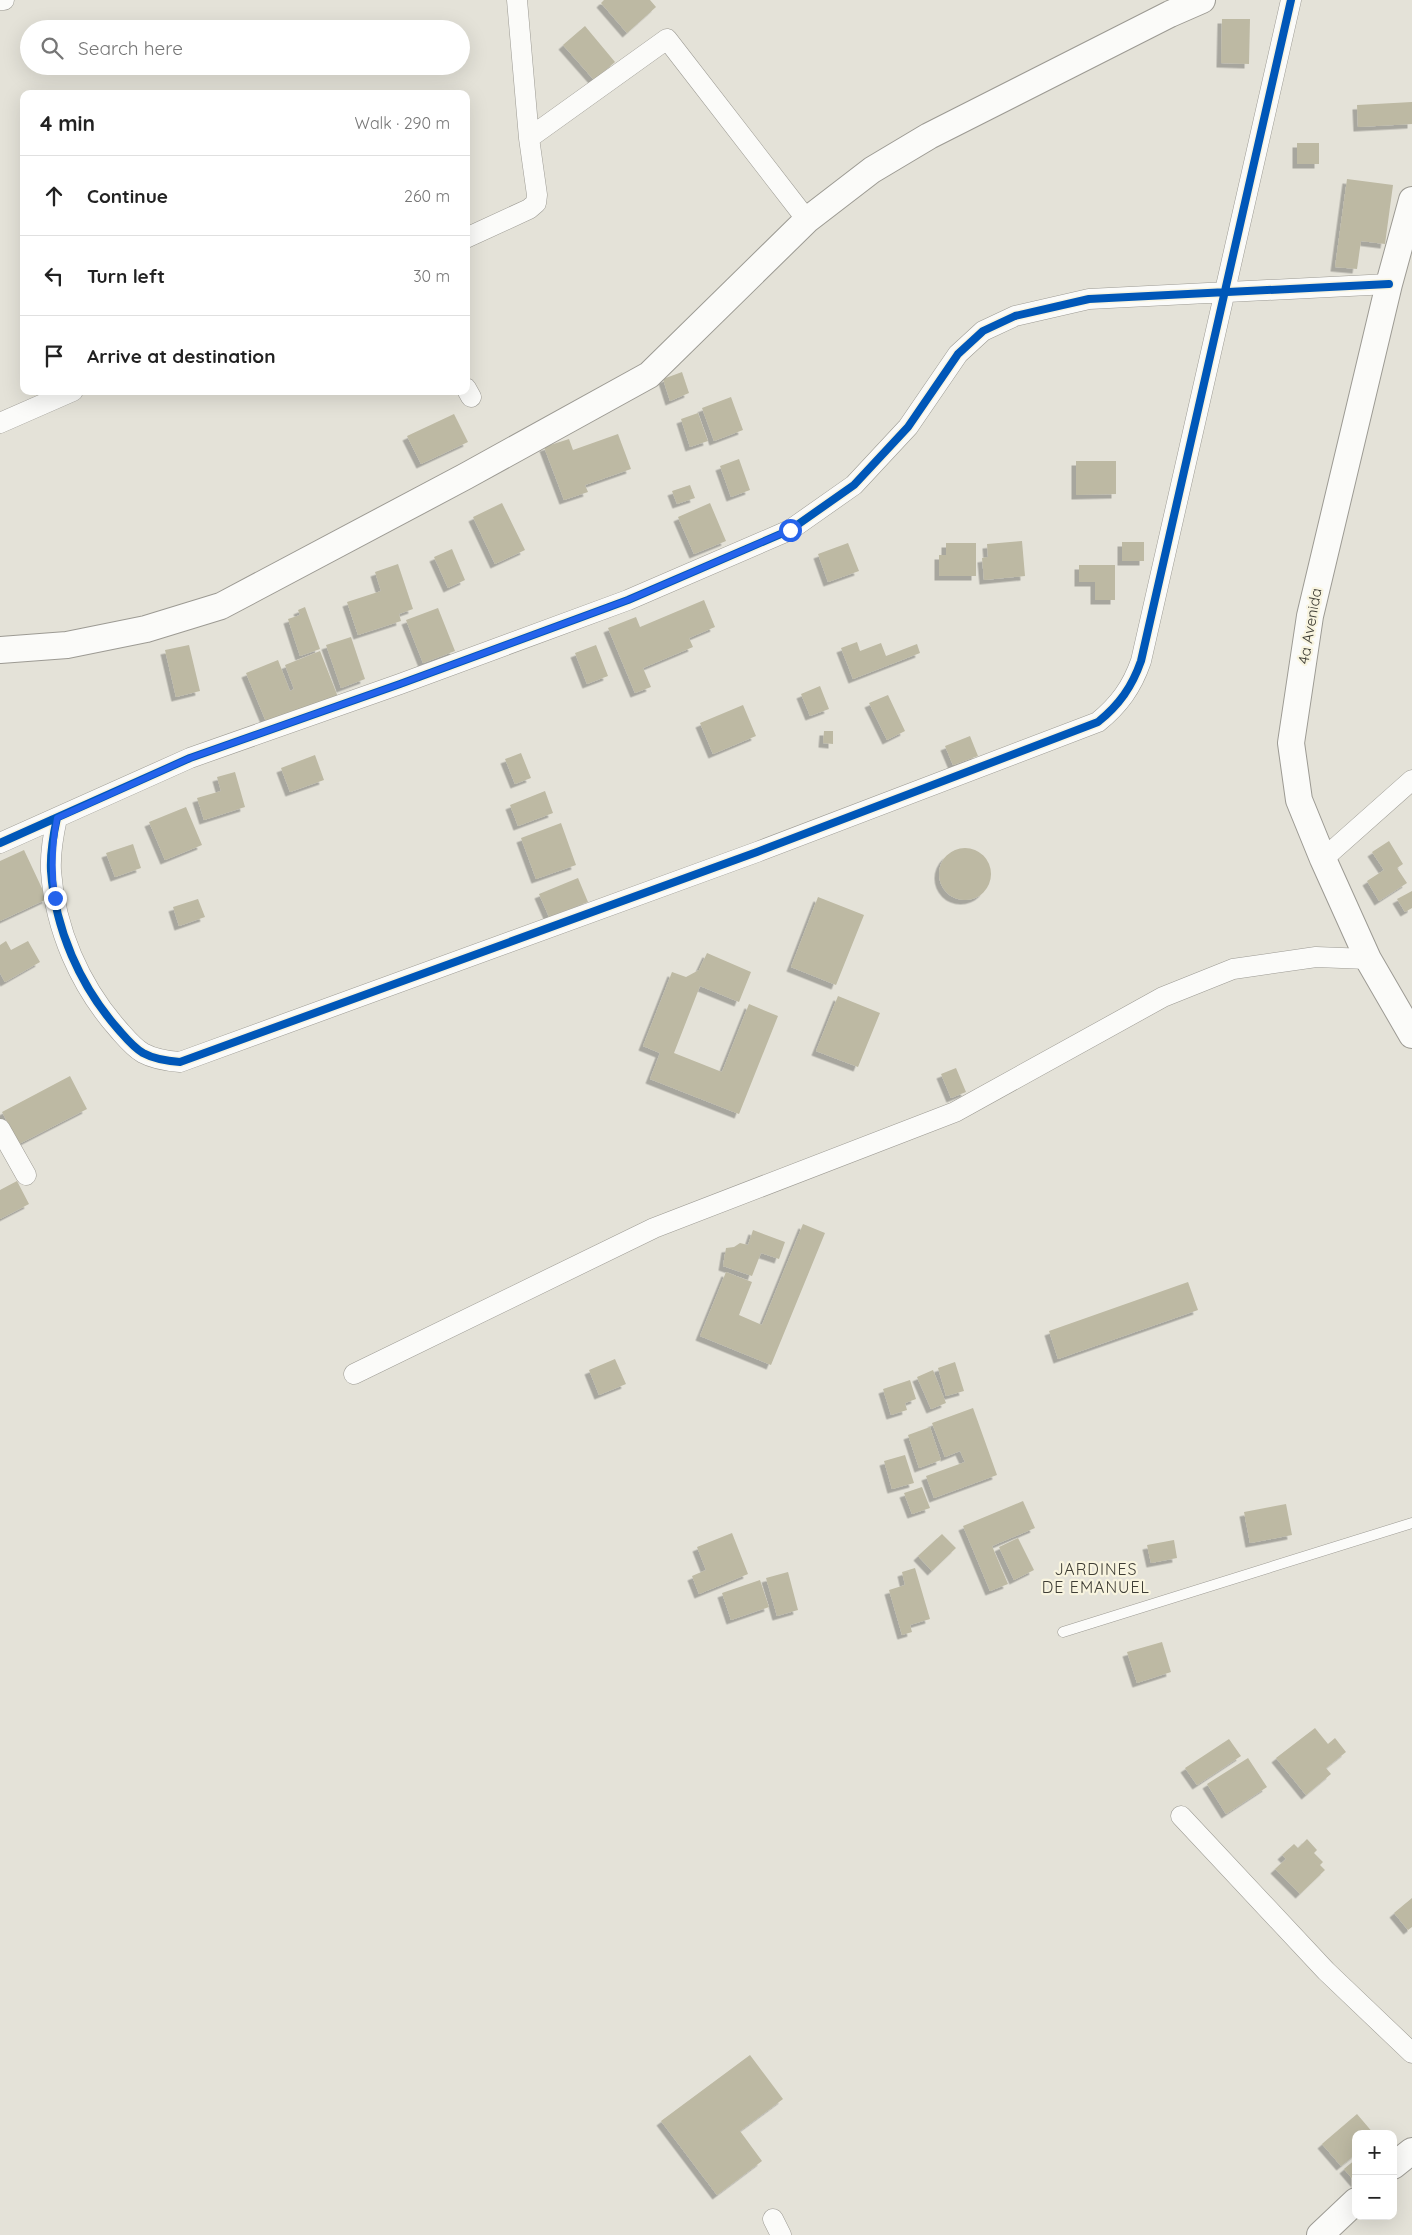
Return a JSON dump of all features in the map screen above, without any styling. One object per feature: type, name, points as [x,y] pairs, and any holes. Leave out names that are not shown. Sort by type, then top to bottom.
[{"type":"street","points":[[470,236],[529,209],[536,203],[537,195],[528,138],[517,0]]},
{"type":"street","points":[[0,650],[67,645],[146,629],[221,606],[457,481],[649,375],[806,220],[872,170],[929,136],[1170,14],[1202,0]]},
{"type":"street","points":[[57,818],[52,852],[55,898],[61,925],[81,976],[110,1020],[135,1047],[154,1058],[180,1062],[757,852],[1098,722],[1119,703],[1127,692],[1141,661],[1291,0]]},
{"type":"street","points":[[528,138],[667,39],[806,220]]},
{"type":"street","name":"4a Avenida","points":[[1412,200],[1389,284],[1310,616],[1291,743],[1299,800],[1323,859],[1368,959],[1412,1035]]},
{"type":"street","points":[[0,844],[190,758],[400,684],[628,600],[790,530],[854,485],[908,427],[958,354],[983,331],[1015,316],[1089,299],[1389,284]]},
{"type":"street","points":[[0,422],[64,395]]},
{"type":"street","points":[[1323,859],[1412,780]]},
{"type":"street","points":[[354,1374],[654,1228],[955,1112],[1163,997],[1233,969],[1316,957],[1368,959]]},
{"type":"street","points":[[0,1129],[26,1175]]},
{"type":"street","points":[[1182,1816],[1326,1971],[1412,2053]]},
{"type":"street","points":[[1397,2163],[1412,2151]]},
{"type":"street","points":[[1320,2235],[1352,2205]]},
{"type":"lane","points":[[1063,1632],[1412,1523]]},
{"type":"building","points":[[604,0],[650,0],[656,7],[627,33],[601,3]]},
{"type":"building","points":[[1222,19],[1250,19],[1249,64],[1221,63]]},
{"type":"building","points":[[585,26],[615,62],[594,80],[563,45]]},
{"type":"building","points":[[1412,102],[1412,124],[1358,127],[1357,105]]},
{"type":"building","points":[[1297,143],[1319,143],[1319,164],[1297,164]]},
{"type":"building","points":[[1347,179],[1393,185],[1385,244],[1361,241],[1357,269],[1335,267]]},
{"type":"building","points":[[682,372],[689,393],[670,401],[663,379]]},
{"type":"building","points":[[731,397],[743,430],[714,441],[702,408]]},
{"type":"building","points":[[698,413],[708,441],[690,447],[681,419]]},
{"type":"building","points":[[454,414],[468,442],[421,464],[407,436]]},
{"type":"building","points":[[618,434],[631,469],[585,485],[588,492],[564,500],[544,447],[569,439],[573,450]]},
{"type":"building","points":[[739,459],[750,490],[731,497],[720,466]]},
{"type":"building","points":[[1076,461],[1116,461],[1116,494],[1076,495]]},
{"type":"building","points":[[690,485],[695,498],[677,504],[672,491]]},
{"type":"building","points":[[502,503],[525,550],[495,564],[473,517]]},
{"type":"building","points":[[710,503],[726,541],[694,554],[678,517]]},
{"type":"building","points":[[1022,541],[1025,576],[984,580],[982,558],[988,557],[987,544]]},
{"type":"building","points":[[1122,542],[1144,542],[1144,561],[1122,561]]},
{"type":"building","points":[[848,543],[859,571],[828,582],[818,554]]},
{"type":"building","points":[[946,543],[976,543],[976,576],[939,576],[939,555],[946,555]]},
{"type":"building","points":[[452,549],[465,580],[448,588],[434,557]]},
{"type":"building","points":[[398,564],[413,609],[399,614],[401,621],[358,635],[347,602],[381,591],[375,572]]},
{"type":"building","points":[[1079,565],[1115,565],[1115,600],[1095,600],[1095,582],[1079,582]]},
{"type":"building","points":[[704,600],[715,627],[689,638],[693,647],[643,668],[651,687],[635,693],[608,628],[636,617],[640,627]]},
{"type":"building","points":[[305,607],[320,649],[300,656],[288,619],[300,615],[298,610]]},
{"type":"building","points":[[438,608],[455,651],[423,663],[406,620]]},
{"type":"building","points":[[351,637],[365,679],[341,688],[326,645]]},
{"type":"building","points":[[857,642],[860,651],[881,643],[886,656],[917,644],[920,653],[853,679],[841,648]]},
{"type":"building","points":[[189,645],[200,691],[176,697],[165,650]]},
{"type":"building","points":[[596,645],[608,676],[587,684],[575,653]]},
{"type":"building","points":[[320,651],[338,697],[267,724],[246,673],[278,660],[290,691],[294,689],[285,665]]},
{"type":"building","points":[[820,686],[829,709],[810,716],[801,694]]},
{"type":"building","points":[[888,695],[905,731],[887,740],[869,703]]},
{"type":"building","points":[[743,705],[756,736],[713,754],[700,723]]},
{"type":"building","points":[[824,731],[833,731],[833,744],[823,743]]},
{"type":"building","points":[[970,736],[978,756],[953,765],[945,746]]},
{"type":"building","points":[[521,753],[531,778],[515,784],[505,759]]},
{"type":"building","points":[[315,755],[324,780],[290,792],[281,768]]},
{"type":"building","points":[[235,772],[245,807],[204,820],[197,798],[221,791],[217,777]]},
{"type":"building","points":[[545,791],[553,813],[518,826],[510,805]]},
{"type":"building","points":[[186,807],[202,845],[165,860],[149,822]]},
{"type":"building","points":[[561,823],[576,865],[536,879],[521,838]]},
{"type":"building","points":[[1389,841],[1403,864],[1397,868],[1407,883],[1379,901],[1367,881],[1384,870],[1372,852]]},
{"type":"building","points":[[133,844],[141,868],[115,877],[106,853]]},
{"type":"building","points":[[965,848],[979,852],[987,860],[991,874],[987,888],[979,896],[965,900],[951,896],[943,888],[939,874],[943,860],[951,852]]},
{"type":"building","points":[[24,850],[47,899],[0,921],[0,861]]},
{"type":"building","points":[[578,878],[588,902],[549,917],[539,894]]},
{"type":"building","points":[[1412,891],[1412,908],[1405,912],[1397,899]]},
{"type":"building","points":[[818,897],[864,915],[836,985],[791,967]]},
{"type":"building","points":[[198,899],[205,917],[179,926],[173,907]]},
{"type":"building","points":[[6,941],[11,950],[28,941],[40,962],[5,982],[0,973],[0,945]]},
{"type":"building","points":[[707,953],[751,972],[739,1002],[700,986],[674,1053],[722,1072],[749,1004],[778,1016],[739,1114],[650,1079],[660,1053],[643,1046],[672,972],[686,977],[699,970]]},
{"type":"building","points":[[838,996],[880,1013],[858,1067],[816,1051]]},
{"type":"building","points":[[956,1068],[966,1092],[951,1098],[941,1074]]},
{"type":"building","points":[[70,1076],[87,1109],[19,1144],[2,1112]]},
{"type":"building","points":[[17,1181],[29,1204],[0,1219],[0,1190]]},
{"type":"building","points":[[803,1224],[825,1233],[771,1365],[700,1336],[726,1272],[752,1282],[739,1315],[762,1325]]},
{"type":"building","points":[[753,1230],[785,1242],[779,1259],[761,1253],[752,1276],[723,1266],[726,1248],[734,1247],[740,1243],[748,1245]]},
{"type":"building","points":[[1188,1282],[1198,1310],[1058,1359],[1049,1331]]},
{"type":"building","points":[[615,1359],[626,1384],[599,1395],[589,1370]]},
{"type":"building","points":[[955,1362],[964,1391],[946,1396],[938,1368]]},
{"type":"building","points":[[933,1370],[946,1403],[931,1409],[917,1377]]},
{"type":"building","points":[[910,1380],[916,1399],[905,1403],[907,1410],[891,1415],[883,1389]]},
{"type":"building","points":[[973,1408],[997,1475],[934,1498],[926,1476],[965,1462],[960,1451],[945,1457],[932,1423]]},
{"type":"building","points":[[930,1427],[941,1460],[919,1468],[908,1435]]},
{"type":"building","points":[[905,1455],[914,1483],[892,1489],[884,1461]]},
{"type":"building","points":[[922,1487],[930,1508],[912,1514],[904,1493]]},
{"type":"building","points":[[1023,1501],[1035,1528],[992,1546],[1008,1584],[990,1591],[963,1526]]},
{"type":"building","points":[[1286,1504],[1292,1535],[1250,1543],[1244,1512]]},
{"type":"building","points":[[732,1533],[748,1574],[699,1594],[692,1576],[706,1570],[697,1547]]},
{"type":"building","points":[[942,1534],[956,1548],[932,1571],[918,1556]]},
{"type":"building","points":[[1018,1538],[1034,1570],[1014,1580],[999,1547]]},
{"type":"building","points":[[1174,1540],[1177,1558],[1151,1563],[1147,1545]]},
{"type":"building","points":[[915,1568],[930,1619],[910,1625],[912,1632],[902,1635],[889,1590],[905,1585],[902,1572]]},
{"type":"building","points":[[788,1572],[798,1610],[777,1616],[766,1578]]},
{"type":"building","points":[[760,1580],[769,1607],[731,1620],[722,1593]]},
{"type":"building","points":[[1162,1642],[1171,1672],[1137,1683],[1127,1652]]},
{"type":"building","points":[[1315,1728],[1328,1744],[1335,1738],[1346,1752],[1326,1768],[1331,1774],[1306,1795],[1276,1758]]},
{"type":"building","points":[[1229,1739],[1241,1756],[1197,1785],[1185,1768]]},
{"type":"building","points":[[1248,1758],[1267,1787],[1226,1814],[1207,1784]]},
{"type":"building","points":[[1307,1839],[1317,1850],[1314,1853],[1323,1862],[1320,1865],[1325,1870],[1300,1894],[1275,1869],[1286,1859],[1282,1855],[1294,1844],[1298,1848]]},
{"type":"building","points":[[1412,1898],[1412,1927],[1408,1930],[1394,1913]]},
{"type":"building","points":[[750,2055],[783,2099],[740,2131],[762,2161],[717,2195],[661,2121]]},
{"type":"building","points":[[1357,2114],[1371,2130],[1352,2130],[1352,2157],[1341,2166],[1322,2144]]},
{"type":"building","points":[[1352,2162],[1352,2178],[1344,2169]]},
{"type":"cycle path","points":[[57,818],[51,858],[53,893],[64,935],[81,975],[104,1012],[136,1048],[152,1057],[180,1062],[757,852],[1098,722],[1124,695],[1141,661],[1291,0]]},
{"type":"cycle path","points":[[0,843],[190,758],[400,684],[628,600],[790,530],[854,485],[908,427],[958,354],[983,331],[1015,316],[1089,299],[1389,284]]},
{"type":"district","name":"JARDINES DE EMANUEL","points":[[1096,1578]]},
{"type":"route","points":[[55,898],[51,870],[52,843],[57,818],[190,758],[400,684],[628,600],[790,530]]}]
